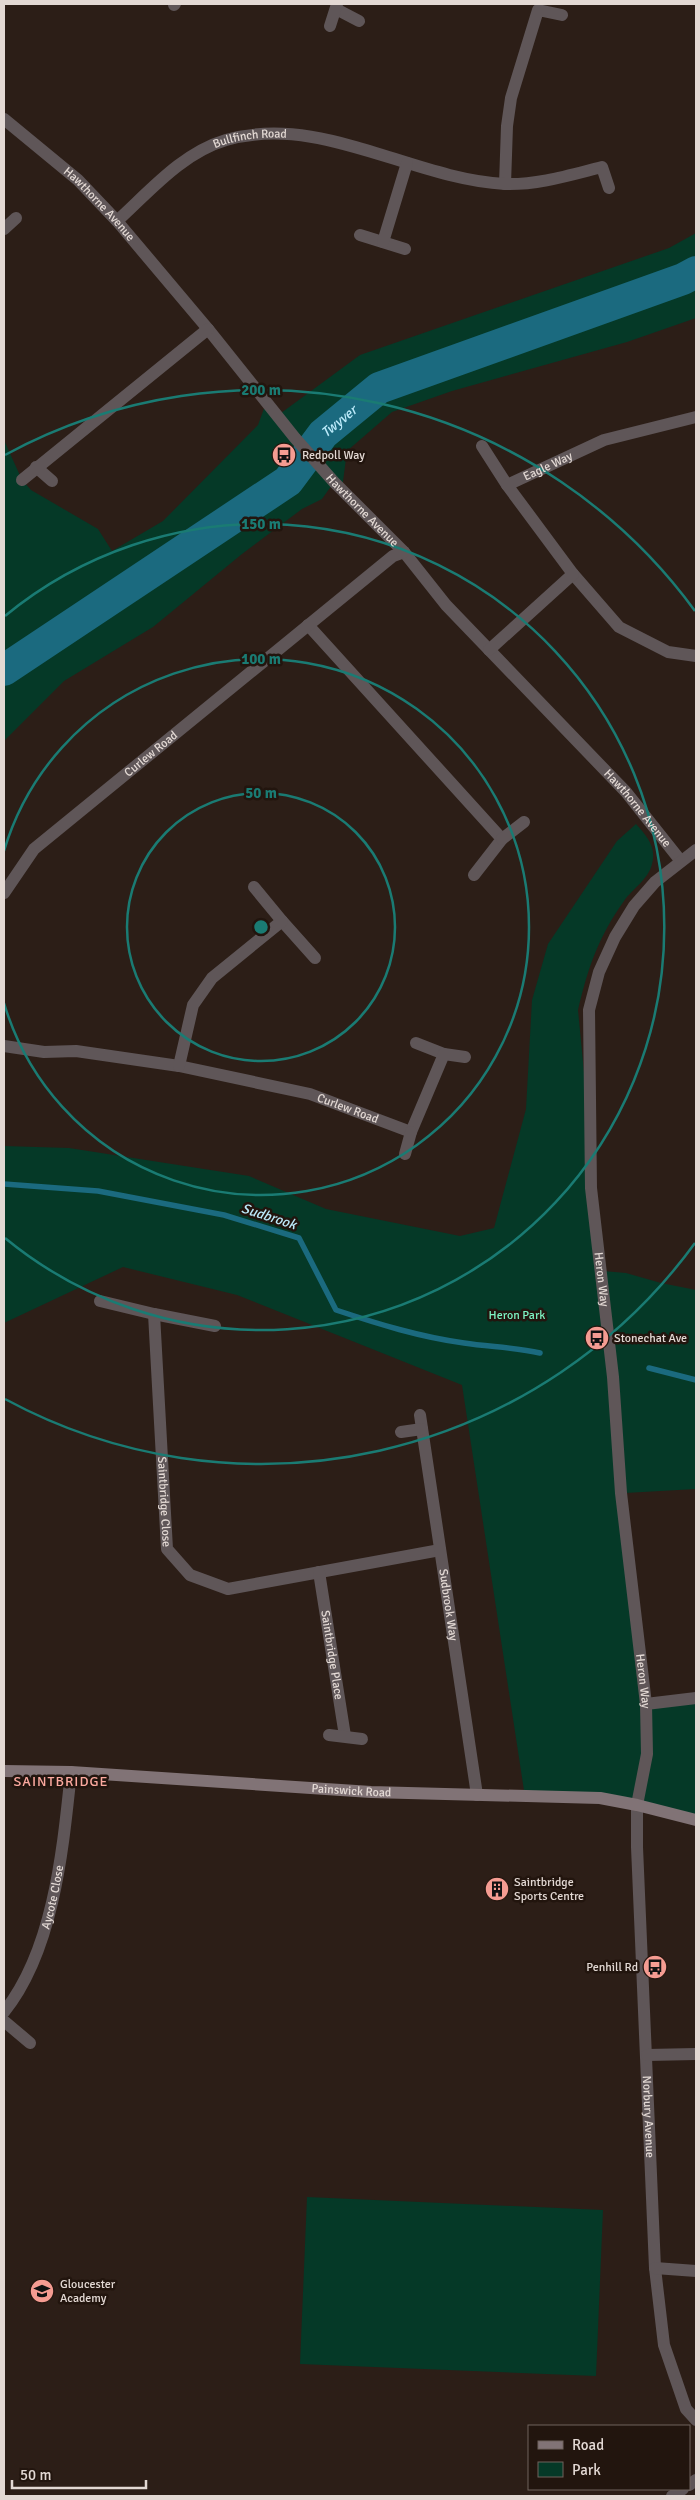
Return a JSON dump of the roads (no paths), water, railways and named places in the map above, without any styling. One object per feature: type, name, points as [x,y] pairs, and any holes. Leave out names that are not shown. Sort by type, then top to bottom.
[{"type":"main road","name":"Painswick Road","points":[[4,1771],[70,1772],[261,1786],[600,1798],[637,1804],[696,1820]]},
{"type":"street","points":[[330,26],[336,6],[359,21]]},
{"type":"street","points":[[505,184],[507,126],[511,98],[538,10],[562,15]]},
{"type":"street","name":"Hawthorne Avenue","points":[[4,119],[78,180],[117,221],[208,329],[295,438],[404,552],[446,605],[626,792],[680,860]]},
{"type":"street","name":"Bullfinch Road","points":[[117,221],[173,169],[196,153],[225,140],[272,134],[291,134],[320,138],[465,178],[505,184],[542,182],[602,167],[609,188]]},
{"type":"street","points":[[382,242],[408,163]]},
{"type":"street","points":[[4,229],[16,218]]},
{"type":"street","points":[[360,235],[405,249]]},
{"type":"street","points":[[22,480],[208,329]]},
{"type":"street","name":"Eagle Way","points":[[696,417],[604,440],[507,485],[574,574],[619,627],[668,652],[696,656]]},
{"type":"street","points":[[482,446],[507,485]]},
{"type":"street","points":[[36,468],[52,481]]},
{"type":"street","name":"Curlew Road","points":[[4,893],[34,849],[393,556],[404,552]]},
{"type":"street","points":[[489,650],[574,574]]},
{"type":"street","points":[[308,625],[502,839]]},
{"type":"street","points":[[474,874],[502,839],[524,822]]},
{"type":"street","name":"Heron Way","points":[[637,1804],[647,1754],[646,1704],[621,1493],[613,1377],[591,1188],[589,1010],[599,972],[615,937],[634,906],[655,882],[680,860],[696,850]]},
{"type":"street","points":[[254,887],[315,958]]},
{"type":"street","points":[[179,1066],[192,1005],[212,978],[282,921]]},
{"type":"street","points":[[416,1043],[444,1054],[465,1057]]},
{"type":"street","name":"Curlew Road","points":[[4,1046],[44,1052],[76,1051],[179,1066],[310,1094],[412,1132]]},
{"type":"street","points":[[405,1154],[444,1054]]},
{"type":"street","points":[[100,1301],[215,1326]]},
{"type":"street","name":"Saintbridge Close","points":[[154,1314],[167,1549],[190,1575],[228,1588],[440,1550]]},
{"type":"street","name":"Sudbrook Way","points":[[420,1415],[477,1795]]},
{"type":"street","points":[[401,1432],[422,1429]]},
{"type":"street","name":"Saintbridge Place","points":[[319,1572],[345,1736]]},
{"type":"street","points":[[646,1704],[696,1698]]},
{"type":"street","points":[[330,1734],[362,1738]]},
{"type":"street","name":"Aycote Close","points":[[4,2012],[26,1978],[46,1922],[62,1857],[70,1772]]},
{"type":"street","name":"Norbury Avenue","points":[[637,1804],[637,1847],[647,2054],[654,2268],[664,2346],[686,2409],[696,2420]]},
{"type":"street","points":[[4,2021],[30,2043]]},
{"type":"street","points":[[647,2054],[696,2054]]},
{"type":"street","points":[[654,2268],[696,2270]]},
{"type":"waterway","name":"Twyver","points":[[4,670],[288,481],[323,434],[379,388],[683,279],[696,272]]},
{"type":"waterway","name":"Sudbrook","points":[[4,1184],[98,1191],[224,1215],[299,1238],[336,1310],[415,1334],[464,1343],[540,1353]]},
{"type":"waterway","name":"Sudbrook","points":[[649,1368],[696,1380]]},
{"type":"place","name":"Redpoll Way","points":[[284,455]]},
{"type":"place","name":"Stonechat Ave","points":[[597,1338]]},
{"type":"place","name":"Saintbridge Sports Centre","points":[[497,1889]]},
{"type":"place","name":"Penhill Rd","points":[[655,1967]]},
{"type":"place","name":"Gloucester Academy","points":[[42,2291]]},
{"type":"district","name":"SAINTBRIDGE","points":[[61,1781]]},
{"type":"park label","name":"Heron Park","points":[[517,1315]]}]
